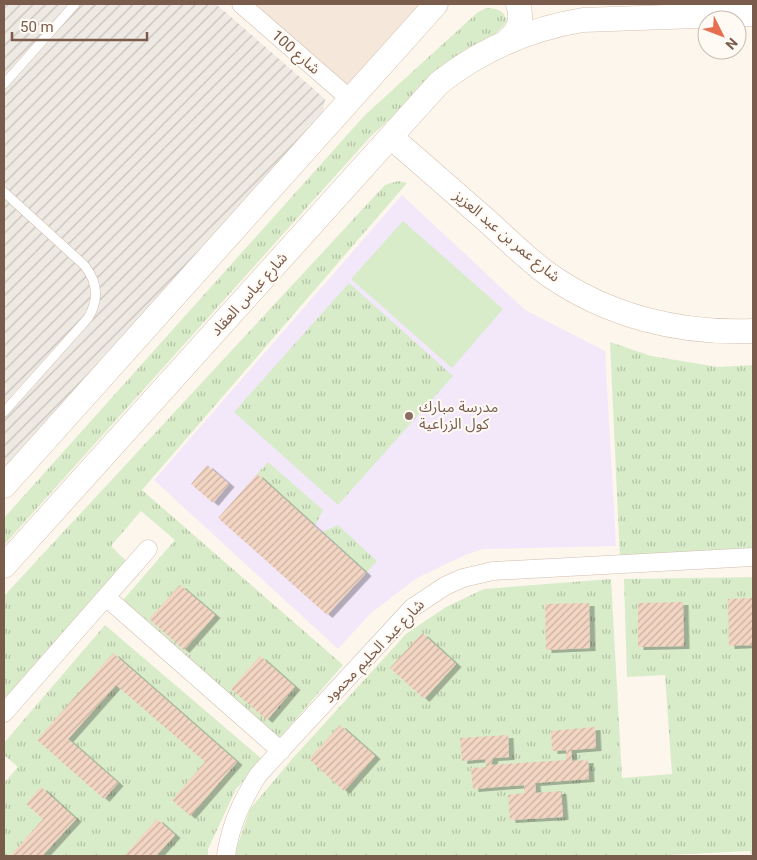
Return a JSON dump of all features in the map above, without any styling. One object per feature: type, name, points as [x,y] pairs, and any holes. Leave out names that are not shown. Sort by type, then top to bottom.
[{"type":"street","name":"شارع 100","points":[[241,4],[350,99]]},
{"type":"street","points":[[508,40],[519,27],[521,19],[518,4]]},
{"type":"street","points":[[4,486],[350,99],[437,7]]},
{"type":"street","name":"شارع عباس العقاد","points":[[4,566],[439,83],[476,56],[508,40],[540,28],[583,20],[753,14]]},
{"type":"street","name":"شارع عمر بن عبد العزيز","points":[[391,136],[523,254],[567,287],[615,310],[666,325],[719,331],[753,331]]},
{"type":"street","points":[[4,713],[148,550]]},
{"type":"street","name":"شارع عبد الحليم محمود","points":[[226,856],[228,837],[240,803],[258,775],[412,608],[428,596],[463,578],[509,570],[753,557]]},
{"type":"street","points":[[106,597],[280,751]]},
{"type":"lane","points":[[4,84],[75,4]]},
{"type":"lane","points":[[4,192],[84,265],[93,279],[96,295],[95,303],[88,318],[4,412]]},
{"type":"shaded area","points":[[4,4],[216,4],[325,99],[322,118],[4,473]]},
{"type":"shaded area","points":[[254,4],[450,4],[363,101]]},
{"type":"shaded area","name":"مدرسة مبارك كول الزراعية","points":[[402,195],[525,310],[605,351],[616,546],[483,549],[465,555],[417,578],[370,614],[338,649],[154,480]]},
{"type":"green space","points":[[487,8],[500,11],[507,21],[495,35],[447,68],[371,136],[4,545],[4,518],[365,115],[478,12]]},
{"type":"green space","points":[[398,181],[407,183],[142,490],[343,665],[275,743],[117,607],[175,540],[141,511],[111,546],[139,574],[4,724],[4,596],[385,185]]},
{"type":"green space","points":[[403,221],[503,309],[452,368],[351,279]]},
{"type":"green space","points":[[349,283],[453,376],[338,505],[234,412]]},
{"type":"green space","points":[[610,342],[651,356],[718,367],[753,365],[753,551],[620,559]]},
{"type":"green space","points":[[268,462],[323,510],[315,526],[257,474]]},
{"type":"green space","points":[[338,525],[377,561],[366,573],[322,532]]},
{"type":"green space","points":[[753,577],[753,856],[751,856],[750,851],[651,856],[234,856],[250,809],[293,758],[406,634],[446,607],[484,589],[611,579],[622,778],[672,774],[665,675],[627,677],[624,579]]},
{"type":"green space","points":[[105,625],[263,760],[236,789],[208,849],[208,856],[4,856],[4,783],[18,767],[4,755],[4,743]]},
{"type":"building","points":[[207,465],[229,484],[213,503],[191,484]]},
{"type":"building","points":[[257,474],[366,573],[327,615],[218,518]]},
{"type":"building","points":[[180,585],[215,615],[184,650],[149,619]]},
{"type":"building","points":[[753,598],[753,645],[729,646],[728,599]]},
{"type":"building","points":[[683,602],[684,646],[638,647],[638,603]]},
{"type":"building","points":[[589,603],[590,648],[546,650],[545,604]]},
{"type":"building","points":[[422,633],[456,664],[424,699],[390,668]]},
{"type":"building","points":[[113,653],[237,762],[190,816],[172,800],[205,762],[116,685],[68,739],[118,783],[104,799],[37,740]]},
{"type":"building","points":[[260,656],[295,687],[267,720],[231,689]]},
{"type":"building","points":[[340,725],[375,756],[344,791],[309,759]]},
{"type":"building","points":[[595,727],[596,748],[571,750],[572,761],[588,760],[589,779],[535,783],[536,793],[561,791],[563,817],[510,820],[508,795],[524,793],[524,785],[473,789],[471,768],[486,767],[485,759],[462,761],[460,738],[508,735],[509,757],[493,758],[491,765],[566,760],[566,750],[552,751],[551,731]]},
{"type":"building","points":[[41,787],[76,819],[42,856],[10,856],[43,819],[26,804]]},
{"type":"building","points":[[157,819],[175,835],[156,856],[124,856]]},
{"type":"place","name":"مدرسة مبارك كول الزراعية","points":[[409,416]]}]
